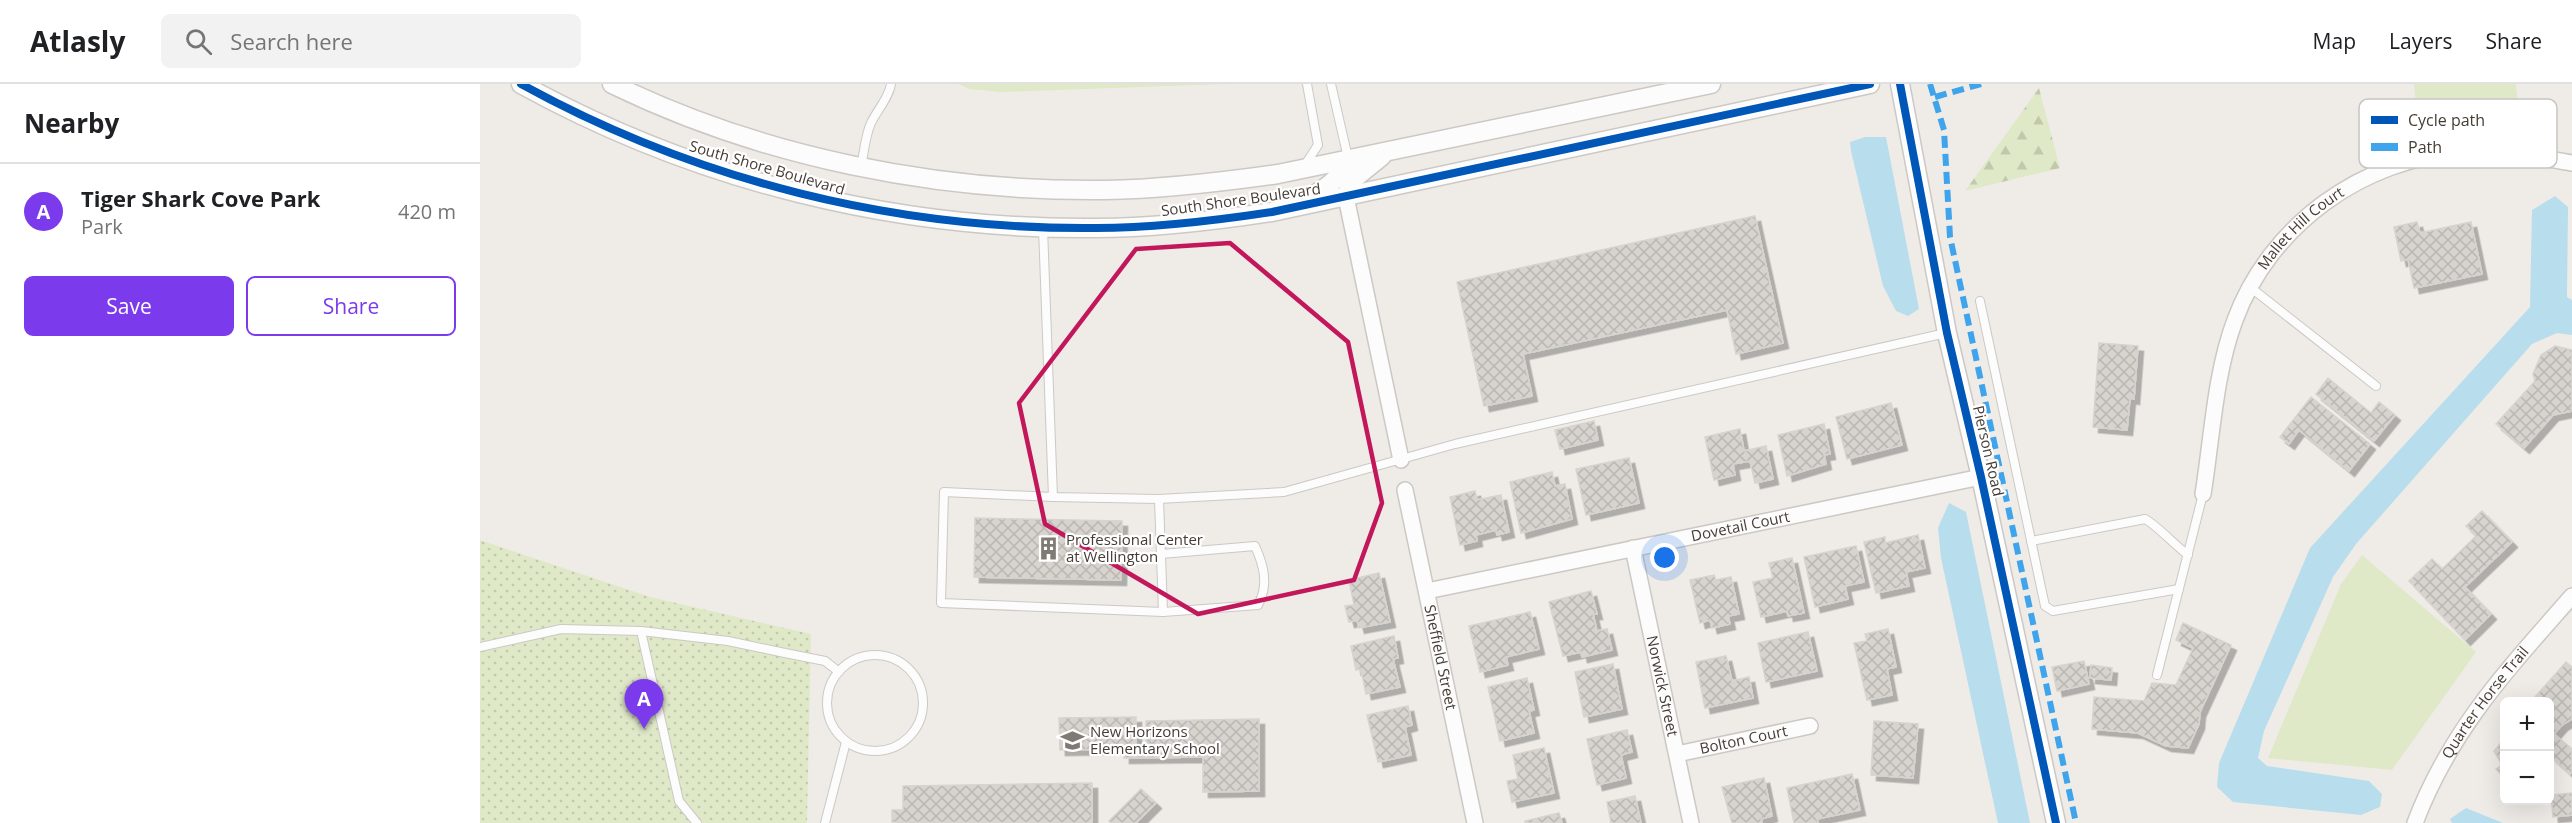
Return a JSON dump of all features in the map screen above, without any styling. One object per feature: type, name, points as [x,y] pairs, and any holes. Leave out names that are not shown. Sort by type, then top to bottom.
[{"type":"street","name":"South Shore Boulevard","points":[[521,84],[607,127],[669,153],[797,194],[929,219],[1043,228],[1155,226],[1205,222],[1295,208],[1870,84]]},
{"type":"street","name":"South Shore Boulevard","points":[[612,84],[686,116],[748,138],[861,166],[990,186],[1106,190],[1213,183],[1302,169],[1711,84]]},
{"type":"street","name":"Pierson Road","points":[[1900,84],[1947,333],[1981,477],[2056,823]]},
{"type":"street","points":[[1389,151],[1358,173],[1351,181],[1346,197],[1401,460]]},
{"type":"street","points":[[1295,208],[1333,183],[1343,173],[1349,159]]},
{"type":"street","name":"Mallet Hill Court","points":[[2557,161],[2572,163]]},
{"type":"street","name":"Mallet Hill Court","points":[[2203,494],[2224,354],[2235,319],[2250,287],[2285,238],[2310,214],[2339,192],[2389,168]]},
{"type":"street","name":"Dovetail Court","points":[[1427,591],[1981,477]]},
{"type":"street","name":"Sheffield Street","points":[[1405,490],[1475,823]]},
{"type":"street","name":"Norwick Street","points":[[1633,548],[1691,823]]},
{"type":"street","name":"Quarter Horse Trail","points":[[2415,823],[2448,751],[2474,711],[2572,596]]},
{"type":"street","name":"Bolton Court","points":[[1677,754],[1810,726]]},
{"type":"lane","points":[[861,166],[869,126],[890,93],[891,84]]},
{"type":"lane","points":[[1302,169],[1318,145],[1307,84]]},
{"type":"lane","points":[[1331,84],[1349,159]]},
{"type":"lane","points":[[1043,228],[1053,497]]},
{"type":"lane","points":[[2250,287],[2376,386]]},
{"type":"lane","points":[[1980,301],[2045,606],[2048,610],[2053,611],[2179,589]]},
{"type":"lane","points":[[1161,554],[1255,546],[1263,565],[1265,593],[1258,605],[1163,612],[941,603],[944,492],[1159,499],[1284,492],[1455,444],[1947,333]]},
{"type":"lane","points":[[2157,675],[2203,494]]},
{"type":"lane","points":[[1159,499],[1163,612]]},
{"type":"lane","points":[[2031,542],[2145,519],[2188,555]]},
{"type":"lane","points":[[480,648],[561,629],[641,631],[728,641],[825,661],[839,672]]},
{"type":"lane","points":[[641,631],[679,801],[698,823]]},
{"type":"lane","points":[[880,655],[895,659],[908,668],[918,681],[923,712],[917,727],[907,740],[893,748],[877,752],[861,749],[846,742],[835,730],[829,716],[827,701],[831,685],[839,672],[850,662],[865,656],[880,655]]},
{"type":"lane","points":[[825,823],[846,742]]},
{"type":"highlighted area","points":[[1230,243],[1348,342],[1382,503],[1354,580],[1198,614],[1045,524],[1019,403],[1136,249]]},
{"type":"green space","points":[[959,84],[1227,84],[1001,92],[969,89]]},
{"type":"green space","points":[[2414,84],[2516,84],[2517,99],[2415,99]]},
{"type":"green space","points":[[2039,88],[2060,168],[1965,191]]},
{"type":"green space","points":[[480,540],[650,597],[811,634],[807,823],[480,823]]},
{"type":"green space","points":[[2362,555],[2476,652],[2392,770],[2268,758],[2341,584]]},
{"type":"water","points":[[1865,137],[1886,137],[1919,309],[1908,316],[1896,311],[1883,286],[1851,151],[1850,142]]},
{"type":"water","points":[[2555,196],[2568,207],[2567,297],[2572,300],[2572,335],[2557,333],[2532,344],[2356,544],[2333,577],[2264,731],[2258,758],[2267,766],[2369,781],[2382,794],[2380,807],[2361,815],[2233,802],[2217,787],[2219,763],[2310,548],[2530,307],[2532,210]]},
{"type":"water","points":[[1949,503],[1966,512],[2030,823],[1998,823],[1941,558],[1938,528]]},
{"type":"water","points":[[2466,808],[2503,823],[2452,823],[2450,819]]},
{"type":"building","points":[[1755,216],[1783,343],[1736,354],[1727,310],[1523,354],[1532,396],[1484,406],[1457,282]]},
{"type":"building","points":[[2417,222],[2420,233],[2471,222],[2482,274],[2414,288],[2408,259],[2401,261],[2394,227]]},
{"type":"building","points":[[2099,343],[2138,346],[2134,399],[2130,398],[2127,430],[2093,427]]},
{"type":"building","points":[[2555,346],[2572,350],[2572,411],[2553,415],[2524,448],[2496,424],[2535,381],[2533,374],[2541,355]]},
{"type":"building","points":[[2328,378],[2371,413],[2379,402],[2395,415],[2374,441],[2316,394]]},
{"type":"building","points":[[2311,397],[2370,444],[2349,471],[2299,430],[2289,444],[2280,437]]},
{"type":"building","points":[[1891,403],[1902,445],[1847,459],[1836,417]]},
{"type":"building","points":[[1594,421],[1598,440],[1560,449],[1555,430]]},
{"type":"building","points":[[1824,424],[1830,454],[1824,455],[1826,464],[1787,476],[1778,435]]},
{"type":"building","points":[[1740,429],[1744,451],[1766,446],[1773,479],[1755,483],[1750,461],[1733,464],[1735,475],[1714,480],[1705,437]]},
{"type":"building","points":[[1629,458],[1639,503],[1586,515],[1576,469]]},
{"type":"building","points":[[1552,472],[1555,486],[1565,484],[1572,519],[1521,533],[1510,482]]},
{"type":"building","points":[[1475,491],[1477,500],[1501,495],[1509,532],[1497,535],[1496,530],[1476,535],[1477,541],[1460,545],[1450,497]]},
{"type":"building","points":[[2482,511],[2512,542],[2465,587],[2491,614],[2465,640],[2409,581],[2432,559],[2442,569],[2476,536],[2466,526]]},
{"type":"building","name":"Professional Center at Wellington","points":[[975,518],[1122,521],[1121,580],[974,577]]},
{"type":"building","points":[[1918,535],[1925,568],[1906,572],[1909,586],[1876,593],[1864,542],[1885,537],[1885,543]]},
{"type":"building","points":[[1856,546],[1864,582],[1845,586],[1848,599],[1815,607],[1804,557]]},
{"type":"building","points":[[1792,558],[1804,613],[1788,616],[1787,611],[1761,617],[1753,582],[1773,578],[1769,563]]},
{"type":"building","points":[[1379,573],[1390,622],[1359,628],[1357,620],[1349,622],[1345,606],[1354,605],[1349,580]]},
{"type":"building","points":[[1714,575],[1716,580],[1731,577],[1739,614],[1728,616],[1730,624],[1712,628],[1710,620],[1700,623],[1690,580]]},
{"type":"building","points":[[1591,591],[1597,614],[1593,614],[1597,631],[1607,629],[1612,650],[1582,657],[1581,652],[1563,656],[1549,602]]},
{"type":"building","points":[[1530,612],[1539,649],[1506,657],[1508,665],[1480,672],[1469,626]]},
{"type":"building","points":[[2183,623],[2231,645],[2200,712],[2199,724],[2188,748],[2166,746],[2138,733],[2092,729],[2094,697],[2144,701],[2152,683],[2176,685],[2193,648],[2176,640]]},
{"type":"building","points":[[1888,629],[1896,667],[1887,669],[1892,695],[1867,700],[1854,643],[1867,641],[1865,634]]},
{"type":"building","points":[[1808,632],[1817,671],[1766,682],[1758,643]]},
{"type":"building","points":[[1394,636],[1398,658],[1393,659],[1400,687],[1366,694],[1361,669],[1356,670],[1351,646]]},
{"type":"building","points":[[1726,656],[1732,681],[1749,677],[1753,698],[1705,708],[1696,662]]},
{"type":"building","points":[[2084,661],[2089,684],[2057,691],[2052,667]]},
{"type":"building","points":[[2566,662],[2572,667],[2572,719],[2554,734],[2554,697],[2535,697]]},
{"type":"building","points":[[1613,664],[1622,709],[1584,717],[1575,672]]},
{"type":"building","points":[[2091,665],[2112,668],[2111,680],[2090,678]]},
{"type":"building","points":[[1527,678],[1534,710],[1529,711],[1534,733],[1500,741],[1488,687]]},
{"type":"building","points":[[1408,706],[1412,725],[1405,727],[1411,755],[1378,762],[1367,715]]},
{"type":"building","points":[[1136,717],[1136,750],[1146,750],[1146,721],[1259,719],[1259,791],[1203,792],[1203,757],[1124,758],[1124,749],[1060,750],[1059,718]]},
{"type":"building","points":[[1874,721],[1918,724],[1913,778],[1871,775]]},
{"type":"building","points":[[1627,730],[1632,752],[1621,755],[1626,778],[1597,785],[1587,739]]},
{"type":"building","points":[[2554,734],[2572,749],[2570,774],[2554,760]]},
{"type":"building","points":[[2500,744],[2500,762],[2494,751]]},
{"type":"building","points":[[1544,748],[1554,793],[1512,802],[1507,781],[1518,779],[1513,755]]},
{"type":"building","points":[[1852,774],[1860,810],[1817,819],[1818,823],[1794,823],[1787,788]]},
{"type":"building","points":[[1764,778],[1772,816],[1761,819],[1762,823],[1732,823],[1722,787]]},
{"type":"building","points":[[1092,783],[1092,823],[892,822],[892,810],[903,810],[903,786]]},
{"type":"building","points":[[1141,789],[1156,803],[1136,823],[1111,823],[1109,821]]},
{"type":"building","points":[[2572,793],[2572,815],[2553,817],[2554,795]]},
{"type":"building","points":[[1635,796],[1641,823],[1611,823],[1607,802]]},
{"type":"building","points":[[1559,813],[1562,823],[1525,823],[1525,821]]},
{"type":"marked path","points":[[1930,84],[1944,130],[1950,237],[2076,823]]},
{"type":"marked path","points":[[1935,97],[1981,84]]},
{"type":"cycle path","points":[[521,84],[588,118],[657,148],[727,173],[799,193],[872,209],[946,220],[1021,226],[1096,228],[1140,227],[1272,212],[1870,84]]},
{"type":"cycle path","points":[[1900,84],[1947,333],[1981,477],[2056,823]]},
{"type":"place","name":"Professional Center at Wellington","points":[[1048,549]]},
{"type":"place","name":"Tiger Shark Cove Park","points":[[644,729]]},
{"type":"place","name":"New Horizons Elementary School","points":[[1072,741]]}]
